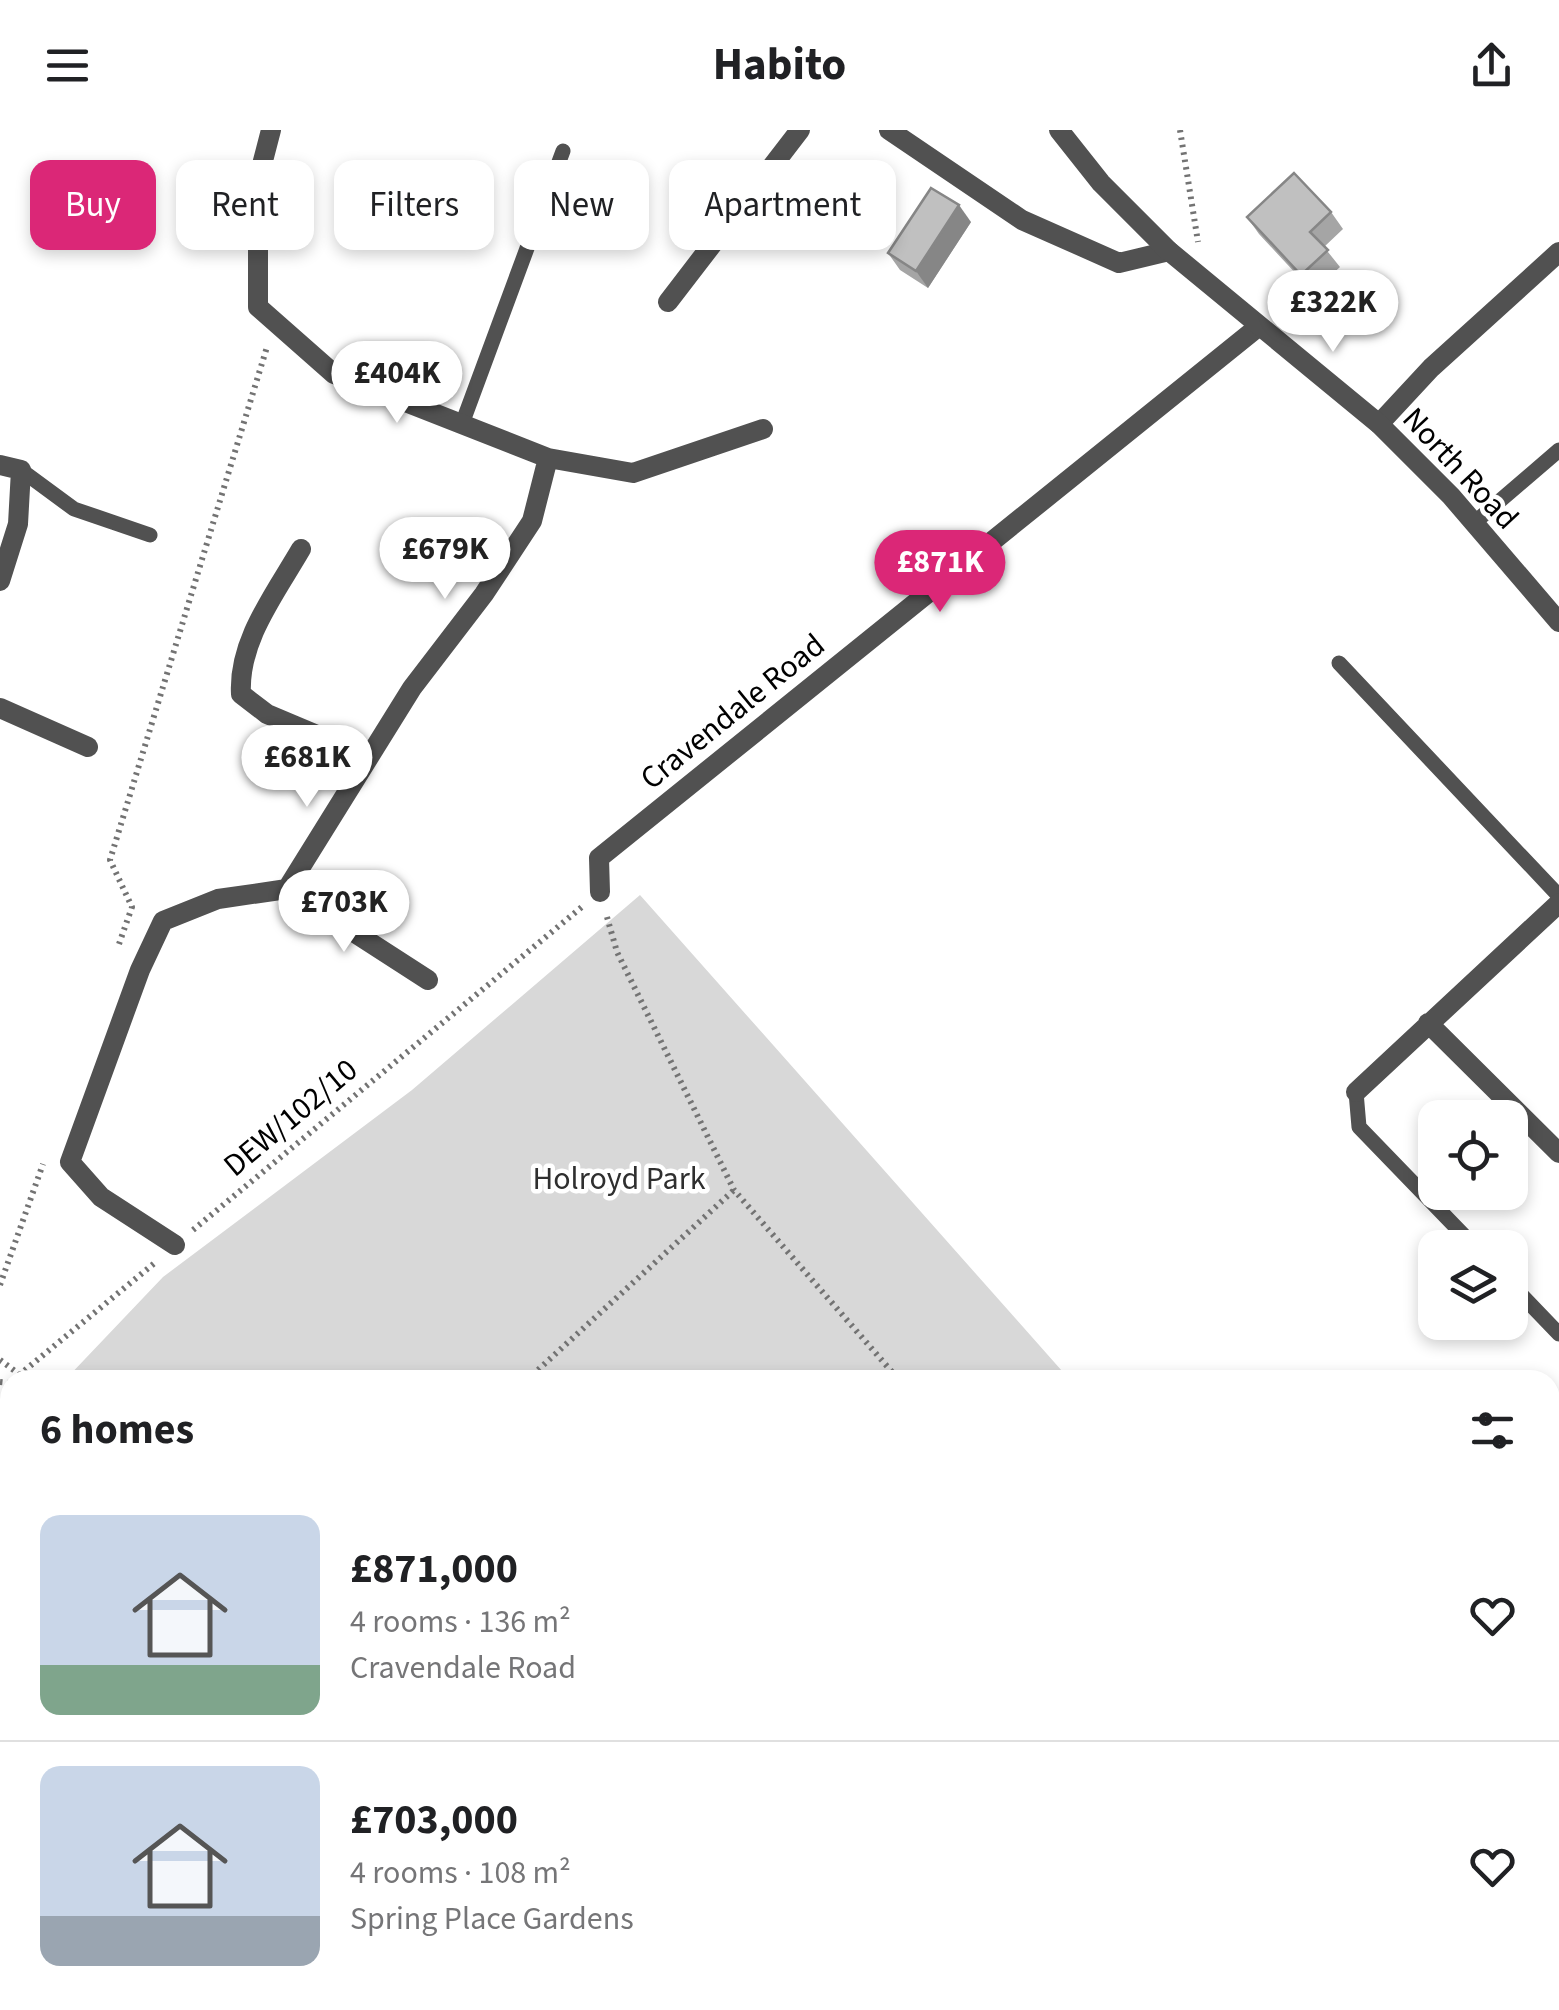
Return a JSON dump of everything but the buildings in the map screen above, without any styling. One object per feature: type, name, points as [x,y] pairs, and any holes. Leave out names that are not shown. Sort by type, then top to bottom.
[{"type":"street","points":[[272,130],[258,180],[258,307],[334,374],[548,458],[633,473],[764,429]]},
{"type":"street","points":[[668,302],[800,130]]},
{"type":"street","points":[[889,130],[1022,220],[1119,263],[1169,252]]},
{"type":"street","name":"North Road","points":[[1059,130],[1101,183],[1169,252],[1379,424],[1474,523],[1559,622]]},
{"type":"street","points":[[1379,424],[1430,368],[1559,252]]},
{"type":"street","name":"Cravendale Road","points":[[600,892],[598,858],[1258,327]]},
{"type":"street","points":[[287,889],[412,688],[484,594],[532,520],[548,458]]},
{"type":"street","points":[[0,581],[18,524],[10,468]]},
{"type":"street","points":[[301,549],[243,658],[242,694],[266,714],[369,757]]},
{"type":"street","points":[[0,708],[88,747]]},
{"type":"street","points":[[175,1245],[101,1197],[70,1162],[140,970],[162,922],[218,898],[287,889],[428,980]]},
{"type":"street","points":[[1356,1092],[1559,899]]},
{"type":"street","points":[[1428,1024],[1559,1153]]},
{"type":"lane","points":[[462,424],[563,150]]},
{"type":"lane","points":[[1474,523],[1559,450]]},
{"type":"lane","points":[[10,468],[74,509],[150,536]]},
{"type":"lane","points":[[1339,663],[1559,899]]},
{"type":"lane","points":[[1356,1092],[1359,1127],[1459,1230]]},
{"type":"lane","points":[[1528,1302],[1559,1334]]},
{"type":"path","points":[[1180,130],[1205,283]]},
{"type":"path","points":[[114,961],[132,906],[110,860],[274,322]]},
{"type":"path","points":[[600,892],[617,952],[734,1190],[890,1370]]},
{"type":"path","name":"DEW/102/10","points":[[25,1370],[600,892]]},
{"type":"path","points":[[0,1285],[44,1159]]},
{"type":"path","points":[[538,1370],[734,1190]]},
{"type":"green space","name":"Holroyd Park","points":[[640,895],[1061,1370],[75,1370],[163,1277],[412,1090]]}]
